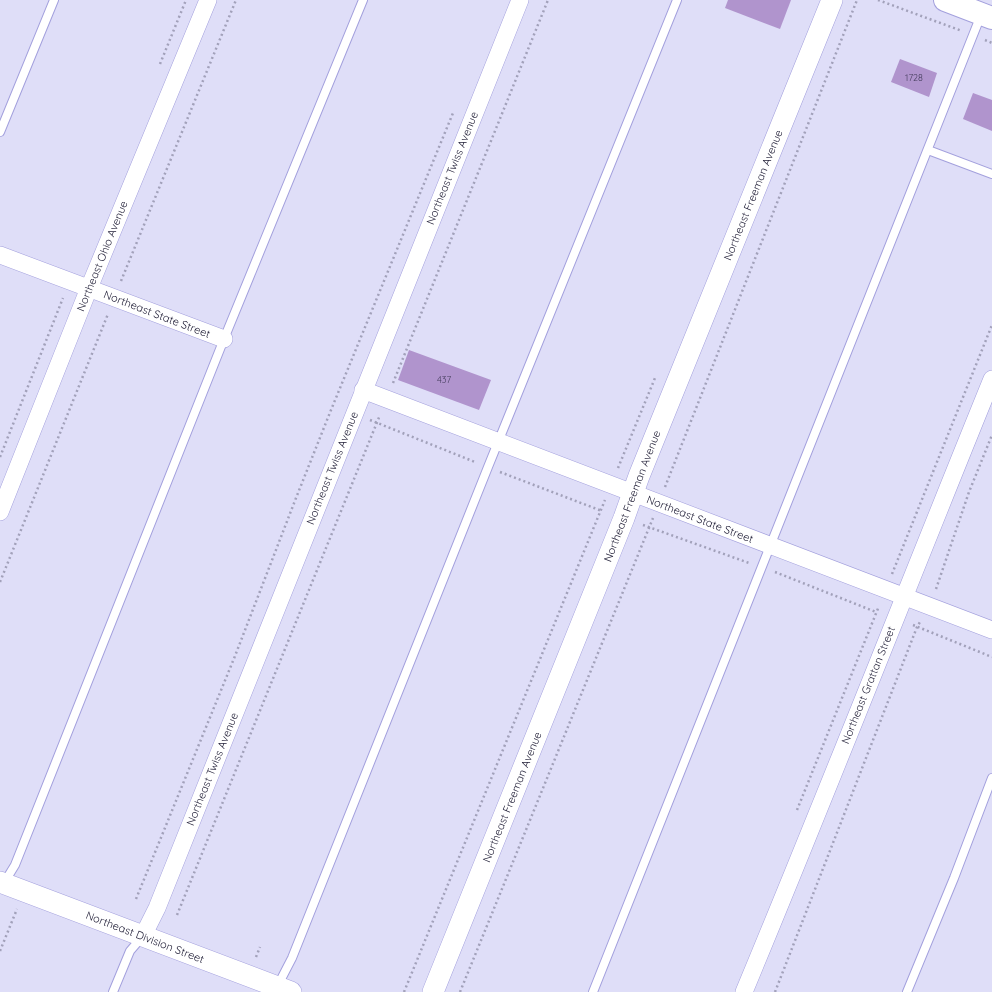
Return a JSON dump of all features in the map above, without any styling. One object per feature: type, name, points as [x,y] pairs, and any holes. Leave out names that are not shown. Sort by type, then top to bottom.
[{"type":"main road","points":[[945,0],[986,16]]},
{"type":"street","name":"Northeast Ohio Avenue","points":[[0,512],[89,288],[208,0]]},
{"type":"street","name":"Northeast Twiss Avenue","points":[[143,936],[157,908],[520,0]]},
{"type":"street","name":"Northeast Freeman Avenue","points":[[433,992],[634,494],[642,469],[832,0]]},
{"type":"street","name":"Northeast State Street","points":[[0,255],[224,339]]},
{"type":"street","name":"Northeast Grattan Street","points":[[744,992],[796,867],[903,597],[992,379]]},
{"type":"street","name":"Northeast State Street","points":[[363,390],[992,630]]},
{"type":"street","name":"Northeast Division Street","points":[[1,885],[143,936],[281,990]]},
{"type":"lane","points":[[0,132],[54,0]]},
{"type":"lane","points":[[1,885],[15,865],[224,339],[363,0]]},
{"type":"lane","points":[[281,990],[292,958],[498,442],[677,0]]},
{"type":"lane","points":[[593,992],[973,36],[986,16]]},
{"type":"lane","points":[[928,150],[992,174]]},
{"type":"lane","points":[[907,992],[954,878],[992,778]]},
{"type":"lane","points":[[113,992],[130,951],[143,936]]},
{"type":"path","points":[[176,915],[548,0]]},
{"type":"path","points":[[878,0],[992,43]]},
{"type":"path","points":[[136,899],[235,656],[331,410],[456,106]]},
{"type":"path","points":[[794,816],[992,325]]},
{"type":"path","points":[[331,410],[377,422],[488,468],[762,567],[992,657]]},
{"type":"path","points":[[775,992],[917,627],[930,607],[969,492],[992,435]]},
{"type":"path","points":[[0,951],[17,908]]},
{"type":"building","points":[[728,0],[791,0],[780,29],[725,8]]},
{"type":"building","points":[[900,59],[937,73],[929,97],[891,82]]},
{"type":"building","points":[[973,93],[992,100],[992,131],[963,119]]},
{"type":"building","points":[[409,350],[491,380],[479,410],[398,380]]}]
